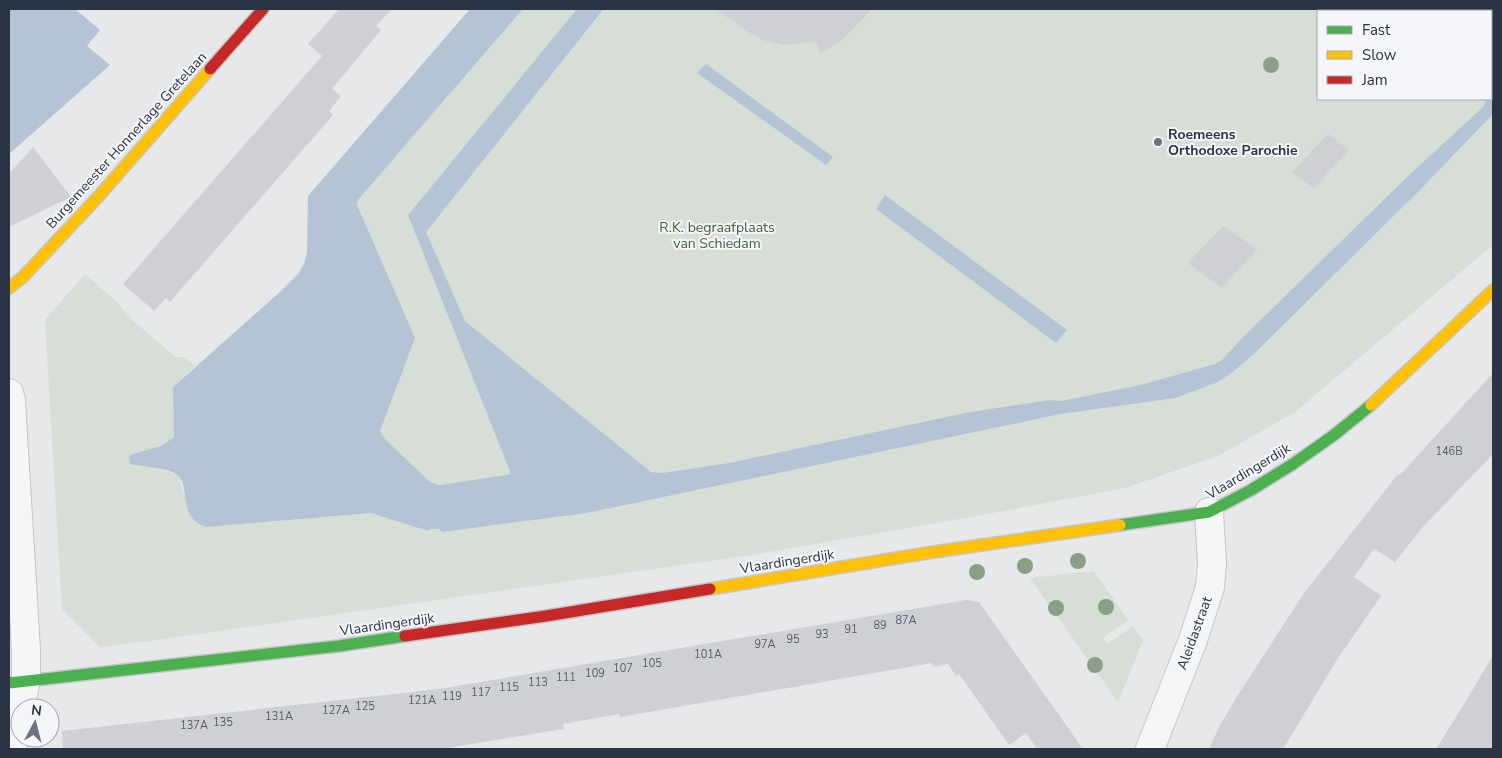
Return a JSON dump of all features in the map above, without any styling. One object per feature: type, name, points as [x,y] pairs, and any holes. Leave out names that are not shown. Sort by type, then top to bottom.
[{"type":"street","name":"Burgemeester Honnerlage Gretelaan","points":[[9,288],[23,277],[98,197],[263,9]]},
{"type":"street","name":"Vlaardingerdijk","points":[[17,682],[339,646],[546,616],[927,553],[1209,512],[1240,497],[1337,433],[1371,405],[1493,290]]},
{"type":"street","points":[[9,393],[11,400],[19,698]]},
{"type":"street","name":"Aleidastraat","points":[[1150,749],[1193,640],[1210,588],[1212,564],[1209,512]]},
{"type":"green space","points":[[523,9],[577,9],[408,215],[511,474],[440,485],[430,482],[385,439],[380,431],[382,424],[357,205],[358,200]]},
{"type":"green space","name":"R.K. begraafplaats van Schiedam","points":[[605,9],[1363,9],[1365,10],[1317,10],[1317,100],[1485,100],[1484,106],[1408,176],[1242,338],[1222,360],[1215,364],[1140,385],[1061,401],[1050,400],[970,412],[729,463],[662,473],[651,472],[465,321],[425,232]]},
{"type":"green space","points":[[1449,9],[1493,9],[1493,39],[1492,10]]},
{"type":"green space","points":[[1493,114],[1493,245],[1295,412],[1218,456],[1125,488],[758,554],[149,641],[100,647],[62,609],[45,320],[85,274],[120,305],[132,320],[176,357],[183,357],[195,366],[173,387],[174,437],[161,446],[129,456],[177,475],[181,482],[189,512],[198,523],[206,527],[371,513],[428,531],[430,529],[587,513],[1061,414],[1176,398],[1218,382],[1256,352],[1421,189]]},
{"type":"green space","points":[[1094,571],[1128,620],[1103,638],[1107,644],[1133,626],[1143,640],[1118,702],[1030,578]]},
{"type":"water","points":[[9,9],[75,9],[100,30],[87,46],[110,65],[9,154]]},
{"type":"water","points":[[470,9],[523,9],[358,200],[357,205],[415,338],[380,431],[385,439],[430,482],[440,485],[511,474],[408,215],[577,9],[604,9],[426,232],[465,321],[651,472],[662,473],[729,463],[970,412],[1050,400],[1061,401],[1140,385],[1215,364],[1222,360],[1242,338],[1408,176],[1484,106],[1485,100],[1492,100],[1493,72],[1493,114],[1421,189],[1256,352],[1218,382],[1176,398],[1061,414],[587,513],[442,532],[439,529],[430,529],[428,531],[371,513],[206,527],[191,516],[186,502],[184,487],[177,475],[162,469],[130,464],[129,455],[161,446],[174,437],[173,387],[299,273],[307,253],[308,196]]},
{"type":"water","points":[[1363,9],[1405,10],[1365,10]]},
{"type":"water","points":[[706,64],[833,157],[826,165],[697,73]]},
{"type":"water","points":[[885,195],[1067,330],[1056,343],[876,209]]},
{"type":"building","points":[[339,9],[392,9],[376,26],[381,30],[332,89],[341,96],[329,111],[333,115],[170,302],[166,298],[154,311],[123,284],[322,56],[308,44]]},
{"type":"building","points":[[715,9],[872,9],[842,40],[821,54],[816,42],[783,45],[762,40]]},
{"type":"building","points":[[1328,134],[1349,150],[1314,188],[1292,172]]},
{"type":"building","points":[[33,147],[71,197],[9,227],[9,174]]},
{"type":"building","points":[[1223,226],[1257,249],[1222,288],[1188,263]]},
{"type":"building","points":[[1493,373],[1493,454],[1422,528],[1395,562],[1374,549],[1354,577],[1381,596],[1338,658],[1283,749],[1209,749],[1236,698],[1304,593],[1398,474],[1400,475]]},
{"type":"building","points":[[966,600],[979,602],[1083,749],[1037,749],[1026,733],[1009,745],[959,674],[956,676],[948,664],[933,667],[932,663],[620,717],[619,714],[563,724],[564,729],[441,749],[63,749],[62,731],[439,689]]},
{"type":"building","points":[[1493,655],[1493,749],[1436,749],[1464,704]]},
{"type":"traffic: fast","points":[[1120,525],[1209,512],[1251,490],[1293,464],[1334,435],[1371,405]]},
{"type":"traffic: fast","points":[[9,683],[339,646],[405,636]]},
{"type":"traffic: slow","points":[[9,288],[23,277],[98,197],[210,69]]},
{"type":"traffic: slow","points":[[1371,405],[1493,290]]},
{"type":"traffic: slow","points":[[710,589],[927,553],[1120,525]]},
{"type":"traffic: jam","points":[[210,69],[263,9]]},
{"type":"traffic: jam","points":[[405,636],[546,616],[710,589]]},
{"type":"place","name":"Roemeens Orthodoxe Parochie","points":[[1158,142]]}]
